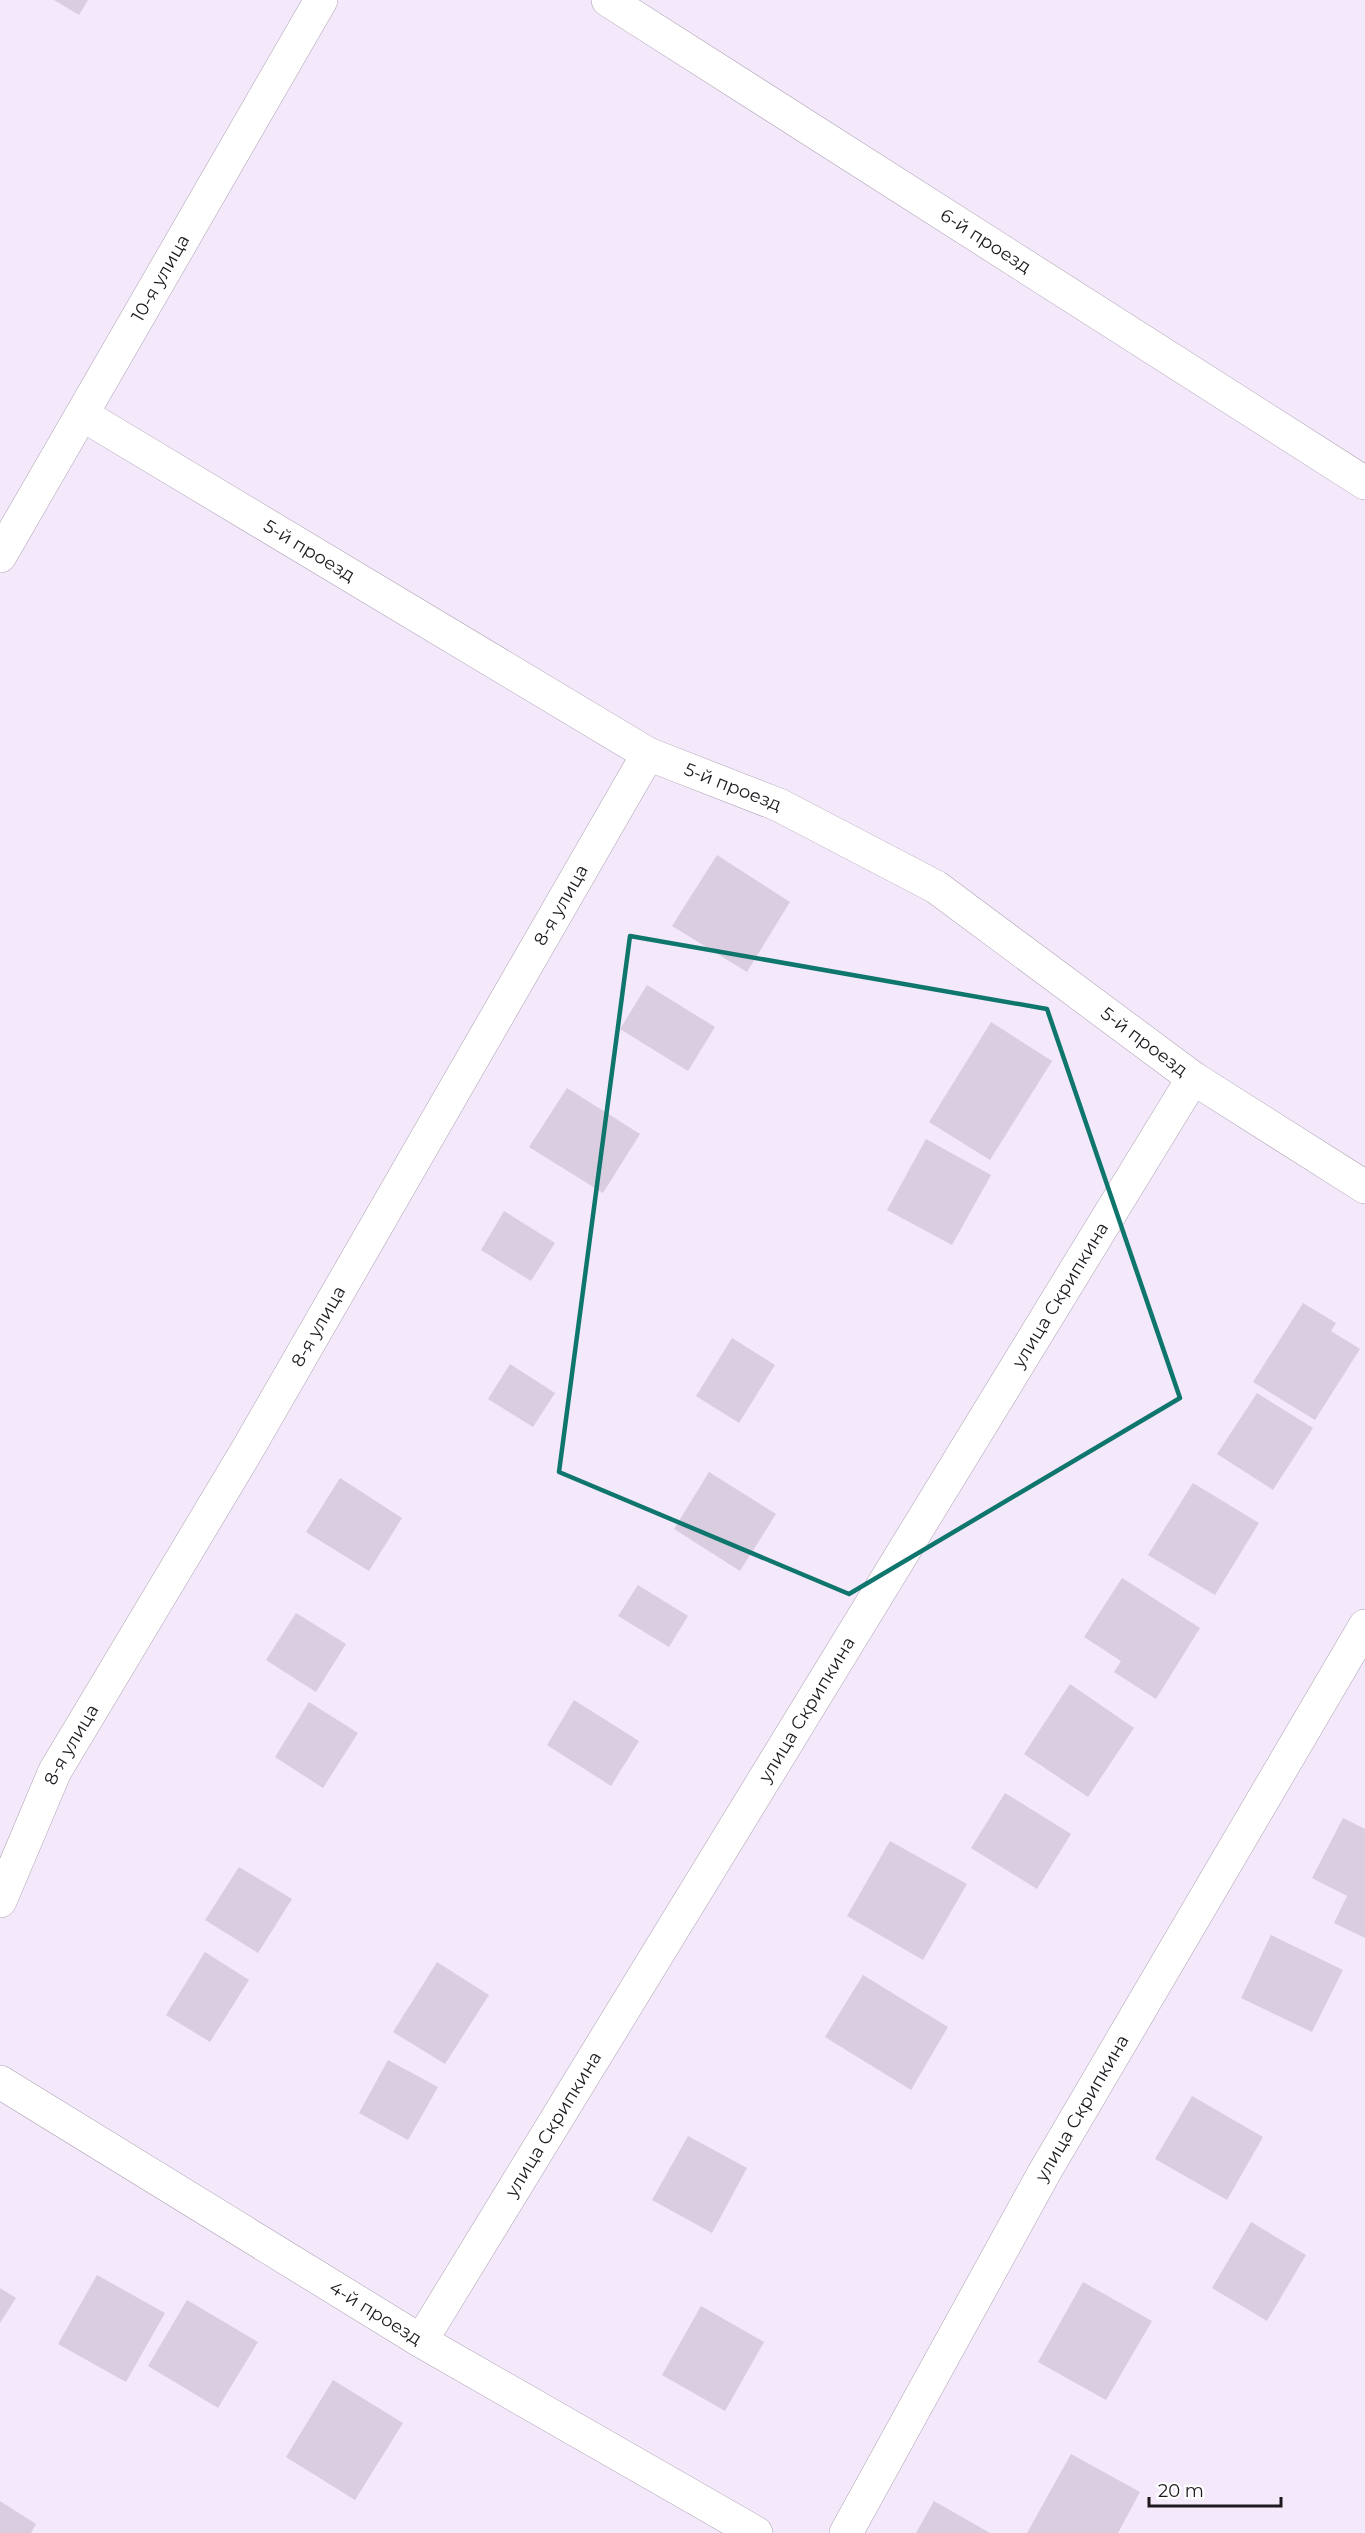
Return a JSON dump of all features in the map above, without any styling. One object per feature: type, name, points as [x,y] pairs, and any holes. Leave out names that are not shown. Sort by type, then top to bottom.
[{"type":"street","name":"10-я улица","points":[[0,556],[321,0]]},
{"type":"street","name":"6-й проезд","points":[[608,0],[1365,483]]},
{"type":"street","name":"5-й проезд","points":[[83,415],[648,754],[779,806],[936,887],[1193,1078],[1365,1187]]},
{"type":"street","name":"8-я улица","points":[[0,1901],[55,1771],[246,1452],[648,754]]},
{"type":"street","name":"улица Скрипкина","points":[[421,2341],[1193,1078]]},
{"type":"street","name":"улица Скрипкина","points":[[846,2533],[1044,2173],[1365,1626]]},
{"type":"street","name":"4-й проезд","points":[[0,2082],[421,2341],[756,2533]]},
{"type":"highlighted area","points":[[630,936],[1047,1009],[1180,1398],[849,1594],[559,1472]]},
{"type":"building","points":[[54,0],[88,0],[79,15]]},
{"type":"building","points":[[717,855],[790,902],[747,972],[672,926]]},
{"type":"building","points":[[647,985],[715,1027],[688,1071],[620,1029]]},
{"type":"building","points":[[991,1022],[1052,1061],[990,1160],[929,1122]]},
{"type":"building","points":[[567,1088],[640,1134],[603,1193],[529,1147]]},
{"type":"building","points":[[926,1139],[991,1175],[952,1245],[887,1210]]},
{"type":"building","points":[[504,1211],[555,1243],[531,1281],[481,1250]]},
{"type":"building","points":[[1303,1303],[1336,1323],[1331,1331],[1360,1349],[1315,1420],[1253,1382]]},
{"type":"building","points":[[732,1338],[775,1365],[739,1423],[696,1396]]},
{"type":"building","points":[[510,1364],[555,1393],[533,1427],[488,1399]]},
{"type":"building","points":[[1257,1393],[1313,1428],[1273,1490],[1217,1454]]},
{"type":"building","points":[[709,1472],[776,1514],[740,1571],[674,1529]]},
{"type":"building","points":[[340,1478],[402,1518],[369,1571],[306,1532]]},
{"type":"building","points":[[1193,1483],[1259,1523],[1215,1595],[1148,1555]]},
{"type":"building","points":[[1122,1578],[1200,1628],[1156,1699],[1114,1672],[1121,1661],[1084,1637]]},
{"type":"building","points":[[638,1585],[688,1616],[669,1647],[618,1616]]},
{"type":"building","points":[[296,1613],[346,1644],[316,1692],[266,1660]]},
{"type":"building","points":[[1070,1684],[1134,1728],[1088,1797],[1024,1754]]},
{"type":"building","points":[[574,1700],[639,1741],[611,1786],[547,1745]]},
{"type":"building","points":[[309,1702],[358,1733],[323,1788],[275,1757]]},
{"type":"building","points":[[1005,1793],[1071,1834],[1037,1889],[971,1848]]},
{"type":"building","points":[[1343,1818],[1365,1829],[1365,1938],[1334,1923],[1347,1896],[1312,1878]]},
{"type":"building","points":[[890,1841],[967,1884],[923,1960],[847,1916]]},
{"type":"building","points":[[239,1867],[292,1899],[258,1953],[205,1920]]},
{"type":"building","points":[[1271,1935],[1343,1970],[1312,2032],[1241,1998]]},
{"type":"building","points":[[205,1952],[249,1980],[210,2042],[166,2015]]},
{"type":"building","points":[[437,1962],[489,1995],[445,2064],[393,2032]]},
{"type":"building","points":[[863,1975],[948,2027],[911,2090],[825,2037]]},
{"type":"building","points":[[388,2060],[438,2087],[408,2140],[359,2113]]},
{"type":"building","points":[[1192,2096],[1263,2137],[1227,2200],[1155,2159]]},
{"type":"building","points":[[688,2136],[747,2168],[712,2233],[652,2200]]},
{"type":"building","points":[[1251,2222],[1306,2255],[1267,2321],[1212,2288]]},
{"type":"building","points":[[97,2275],[165,2313],[126,2382],[58,2344]]},
{"type":"building","points":[[1083,2282],[1152,2321],[1106,2400],[1038,2362]]},
{"type":"building","points":[[0,2288],[16,2298],[0,2323]]},
{"type":"building","points":[[187,2300],[258,2342],[218,2408],[148,2366]]},
{"type":"building","points":[[701,2306],[764,2342],[725,2411],[662,2375]]},
{"type":"building","points":[[333,2380],[403,2423],[355,2500],[286,2457]]},
{"type":"building","points":[[1071,2454],[1140,2492],[1118,2533],[1027,2533]]},
{"type":"building","points":[[0,2501],[36,2524],[31,2533],[0,2533]]},
{"type":"building","points":[[934,2501],[990,2533],[916,2533]]}]
